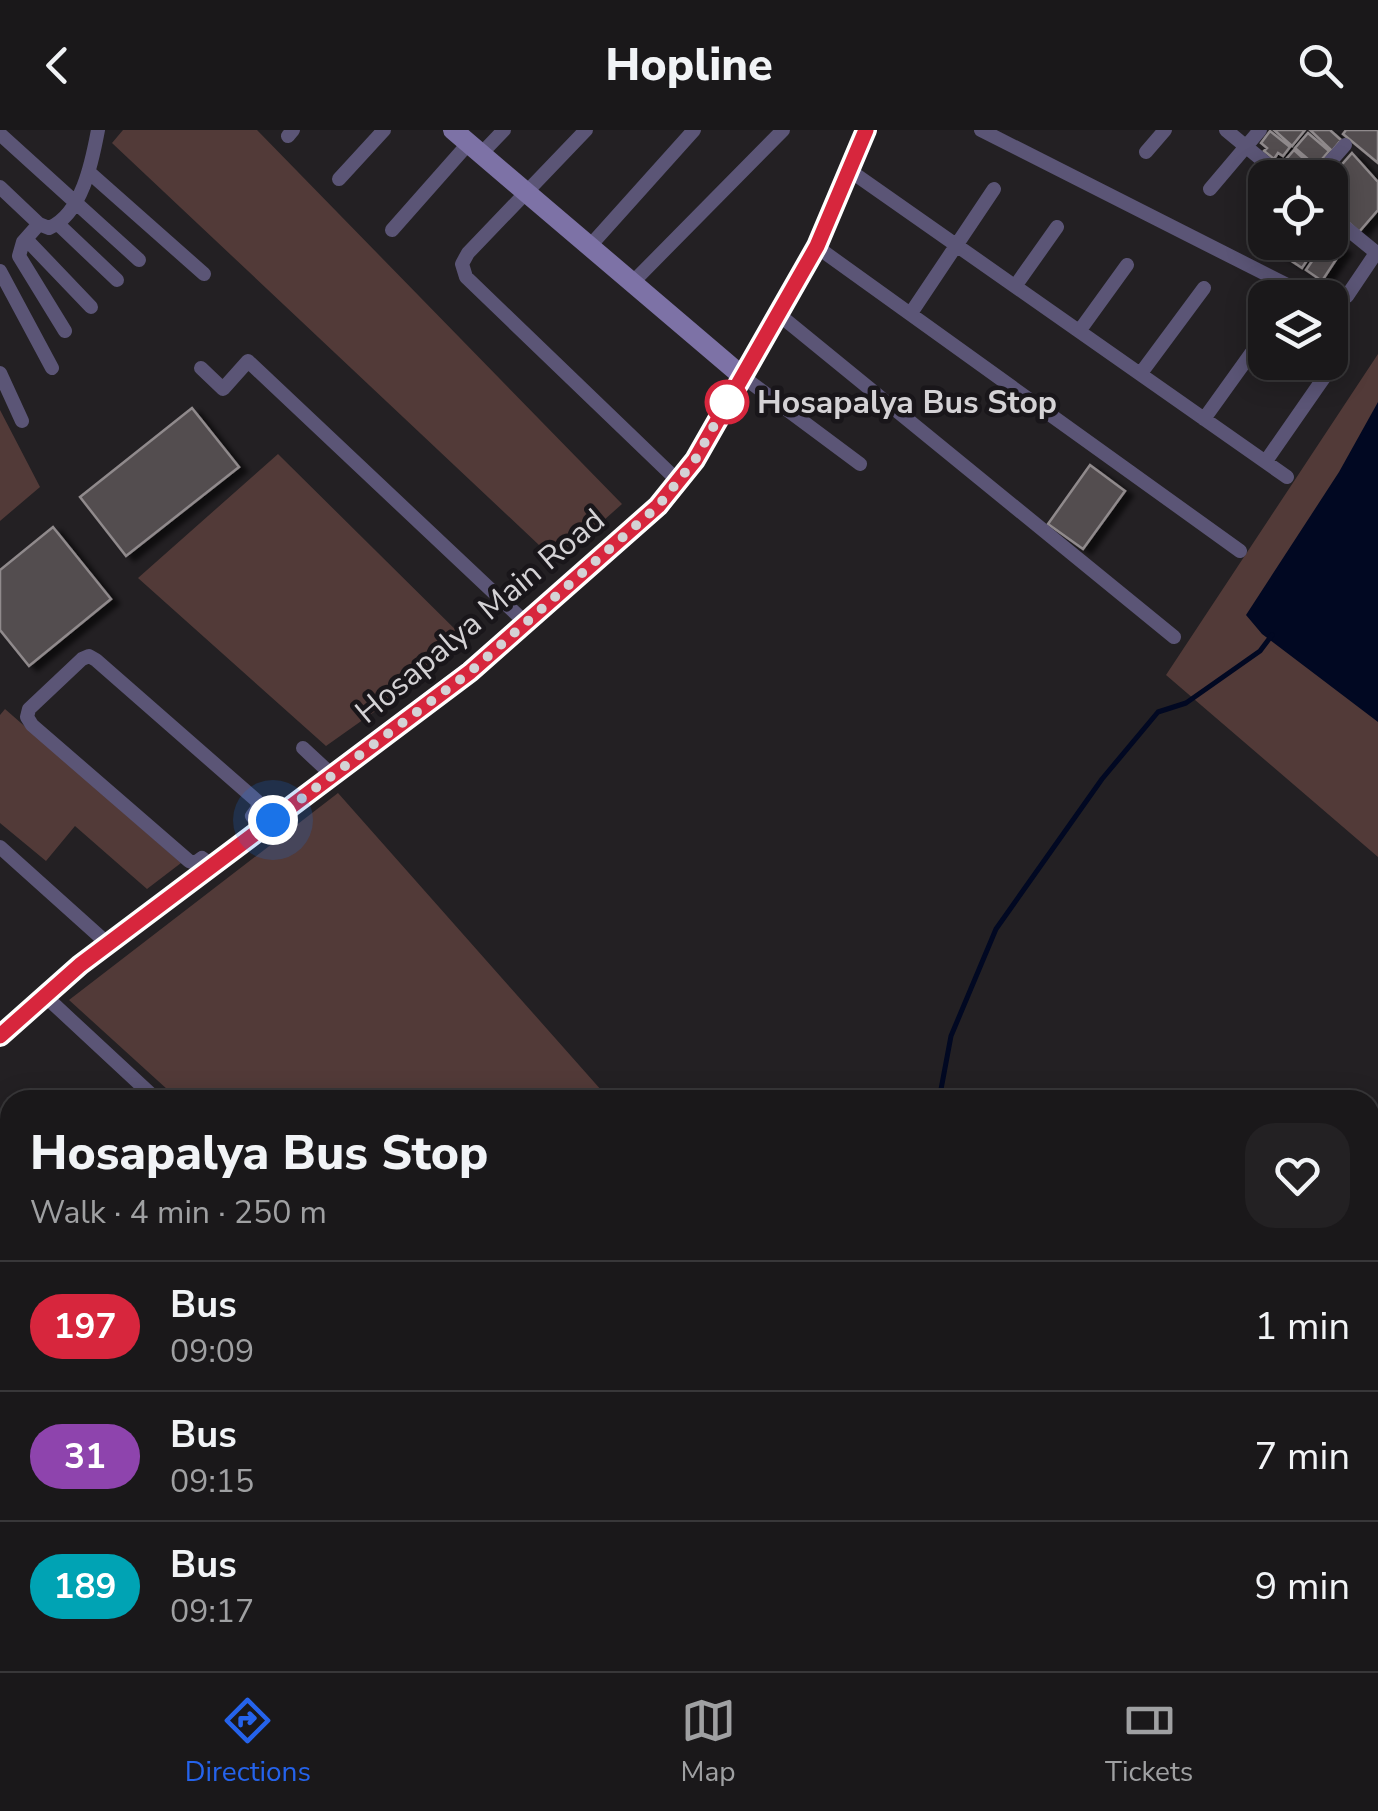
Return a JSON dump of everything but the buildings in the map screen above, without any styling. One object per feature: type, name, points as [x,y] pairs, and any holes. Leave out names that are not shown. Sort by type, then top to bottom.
[{"type":"street","points":[[0,188],[39,224],[48,228],[58,224],[91,174],[98,130]]},
{"type":"street","points":[[339,180],[384,130]]},
{"type":"street","points":[[392,230],[467,143],[504,130]]},
{"type":"street","points":[[586,130],[468,253],[462,264],[466,277],[678,481]]},
{"type":"street","points":[[588,247],[694,130]]},
{"type":"street","points":[[632,283],[783,130]]},
{"type":"street","name":"Hosapalya Main Road","points":[[0,1036],[108,944],[470,672],[658,506],[695,460],[817,246],[866,130]]},
{"type":"street","points":[[981,130],[1277,280]]},
{"type":"street","points":[[1146,152],[1165,130]]},
{"type":"street","points":[[1226,130],[1262,160]]},
{"type":"street","points":[[1210,190],[1260,130]]},
{"type":"street","points":[[0,134],[139,260]]},
{"type":"street","points":[[467,143],[742,376],[860,464]]},
{"type":"street","points":[[1331,160],[1344,145]]},
{"type":"street","points":[[849,170],[1286,478]]},
{"type":"street","points":[[91,174],[204,274]]},
{"type":"street","points":[[911,313],[994,189]]},
{"type":"street","points":[[39,224],[18,256],[65,332]]},
{"type":"street","points":[[58,224],[118,280]]},
{"type":"street","points":[[1016,286],[1057,227]]},
{"type":"street","points":[[1348,230],[1377,254],[1348,295]]},
{"type":"street","points":[[26,239],[91,307]]},
{"type":"street","points":[[817,246],[1240,551]]},
{"type":"street","points":[[1080,330],[1127,265]]},
{"type":"street","points":[[0,270],[52,368]]},
{"type":"street","points":[[1142,373],[1204,288]]},
{"type":"street","points":[[777,313],[1174,637]]},
{"type":"street","points":[[1204,419],[1248,358]]},
{"type":"street","points":[[201,368],[223,389],[248,361],[526,622]]},
{"type":"street","points":[[0,374],[22,421]]},
{"type":"street","points":[[1266,461],[1322,380]]},
{"type":"street","points":[[212,866],[202,858],[189,861],[32,726],[27,717],[29,709],[82,660],[89,656],[96,660],[257,801],[258,808],[252,816],[262,828]]},
{"type":"street","points":[[303,748],[332,775]]},
{"type":"street","points":[[0,846],[108,944]]},
{"type":"street","points":[[45,996],[146,1090]]},
{"type":"shaded area","points":[[123,130],[257,130],[622,504],[557,562],[112,143]]},
{"type":"shaded area","points":[[1378,354],[1378,857],[1166,675]]},
{"type":"shaded area","points":[[0,410],[40,487],[0,521]]},
{"type":"shaded area","points":[[278,454],[470,644],[326,746],[138,578]]},
{"type":"shaded area","points":[[5,709],[181,863],[147,889],[75,826],[46,861],[0,823],[0,715]]},
{"type":"shaded area","points":[[338,793],[601,1090],[168,1090],[69,1000]]},
{"type":"water","points":[[1378,402],[1378,722],[1262,634],[1246,615],[1339,472]]},
{"type":"waterway","points":[[941,1090],[951,1036],[996,929],[1102,779],[1158,712],[1186,703],[1260,651],[1272,635]]},
{"type":"bus line","name":"197","points":[[0,1036],[80,965],[470,672],[658,506],[695,460],[817,246],[866,130]]},
{"type":"place","name":"Hosapalya Bus Stop","points":[[727,402]]},
{"type":"route","points":[[273,820],[470,672],[658,506],[695,460],[727,402]]}]
